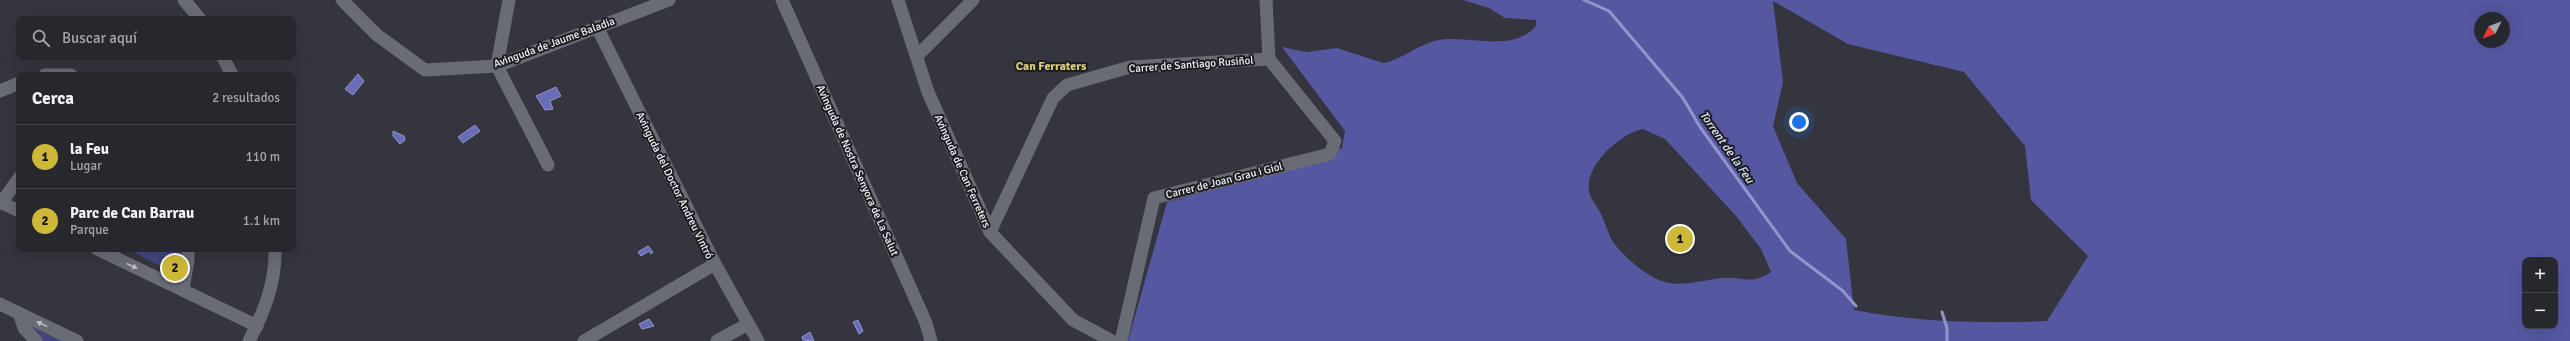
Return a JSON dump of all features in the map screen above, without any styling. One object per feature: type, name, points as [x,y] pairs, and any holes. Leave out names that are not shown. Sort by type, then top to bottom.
[{"type":"street","points":[[184,0],[197,16]]},
{"type":"street","name":"Avinguda de Jaume Baladia","points":[[342,0],[378,35],[425,70],[497,66],[669,0]]},
{"type":"street","points":[[509,0],[497,66],[548,165]]},
{"type":"street","name":"Avinguda de Nostra Senyora de La Salut","points":[[782,0],[926,323],[931,341]]},
{"type":"street","name":"Avinguda de Can Ferreters","points":[[898,0],[928,92],[990,232],[1073,320],[1112,341]]},
{"type":"street","points":[[917,56],[973,0]]},
{"type":"street","points":[[1266,0],[1269,59]]},
{"type":"street","name":"Avinguda del Doctor Andreu Vintró","points":[[598,27],[715,264],[758,341]]},
{"type":"street","name":"Carrer de Joan Grau i Giol","points":[[1121,341],[1154,198],[1330,154],[1335,141],[1269,59]]},
{"type":"street","name":"Carrer de Santiago Rusiñol","points":[[990,232],[1053,98],[1067,84],[1130,67],[1269,59]]},
{"type":"street","points":[[224,60],[230,72]]},
{"type":"street","points":[[0,91],[16,84]]},
{"type":"street","points":[[16,182],[1,203],[16,210]]},
{"type":"street","points":[[103,252],[257,326]]},
{"type":"street","points":[[182,289],[188,260],[188,252]]},
{"type":"street","points":[[249,341],[268,300],[276,264],[275,252]]},
{"type":"street","points":[[584,341],[715,264]]},
{"type":"street","points":[[0,304],[77,341]]},
{"type":"street","points":[[19,313],[24,328],[36,341]]},
{"type":"street","points":[[920,341],[926,323]]},
{"type":"street","points":[[716,341],[748,324]]},
{"type":"shaded area","points":[[1463,0],[2570,0],[2570,341],[1128,341],[1167,202],[1325,160],[1327,152],[1342,148],[1345,131],[1282,47],[1306,52],[1337,48],[1383,63],[1396,59],[1434,41],[1461,39],[1501,41],[1526,35],[1536,26],[1536,20],[1505,18],[1489,8]],"holes":[[[1773,1],[1848,44],[1964,72],[2025,146],[2031,200],[2088,256],[2047,321],[1974,322],[1926,320],[1854,310],[1846,239],[1797,183],[1773,126],[1783,82]],[[1643,129],[1665,139],[1736,216],[1761,249],[1771,272],[1752,280],[1722,278],[1679,284],[1658,280],[1636,266],[1623,254],[1613,242],[1601,214],[1591,196],[1589,190],[1589,180],[1599,161],[1615,143],[1634,132]]]},
{"type":"shaded area","points":[[358,74],[364,81],[353,95],[345,89]]},
{"type":"shaded area","points":[[556,87],[561,96],[550,101],[553,109],[545,110],[536,96]]},
{"type":"shaded area","points":[[475,125],[480,131],[463,143],[458,137]]},
{"type":"shaded area","points":[[393,131],[404,136],[405,140],[400,144],[393,136]]},
{"type":"shaded area","points":[[648,246],[653,252],[651,254],[649,251],[641,256],[638,252]]},
{"type":"shaded area","points":[[133,252],[184,252],[182,277]]},
{"type":"shaded area","points":[[20,315],[74,341],[38,341]]},
{"type":"shaded area","points":[[649,319],[654,326],[642,329],[639,324]]},
{"type":"shaded area","points":[[858,320],[863,331],[859,334],[853,322]]},
{"type":"shaded area","points":[[810,332],[814,341],[803,340],[802,337]]},
{"type":"waterway","name":"Torrent de la Feu","points":[[1584,0],[1609,11],[1683,98],[1700,127],[1790,251],[1843,291],[1856,306]]},
{"type":"waterway","points":[[1942,312],[1947,328],[1947,341]]},
{"type":"place","name":"la Feu","points":[[1680,239]]},
{"type":"place","name":"Parc de Can Barrau","points":[[175,268]]},
{"type":"district","name":"Can Ferraters","points":[[1051,66]]}]
